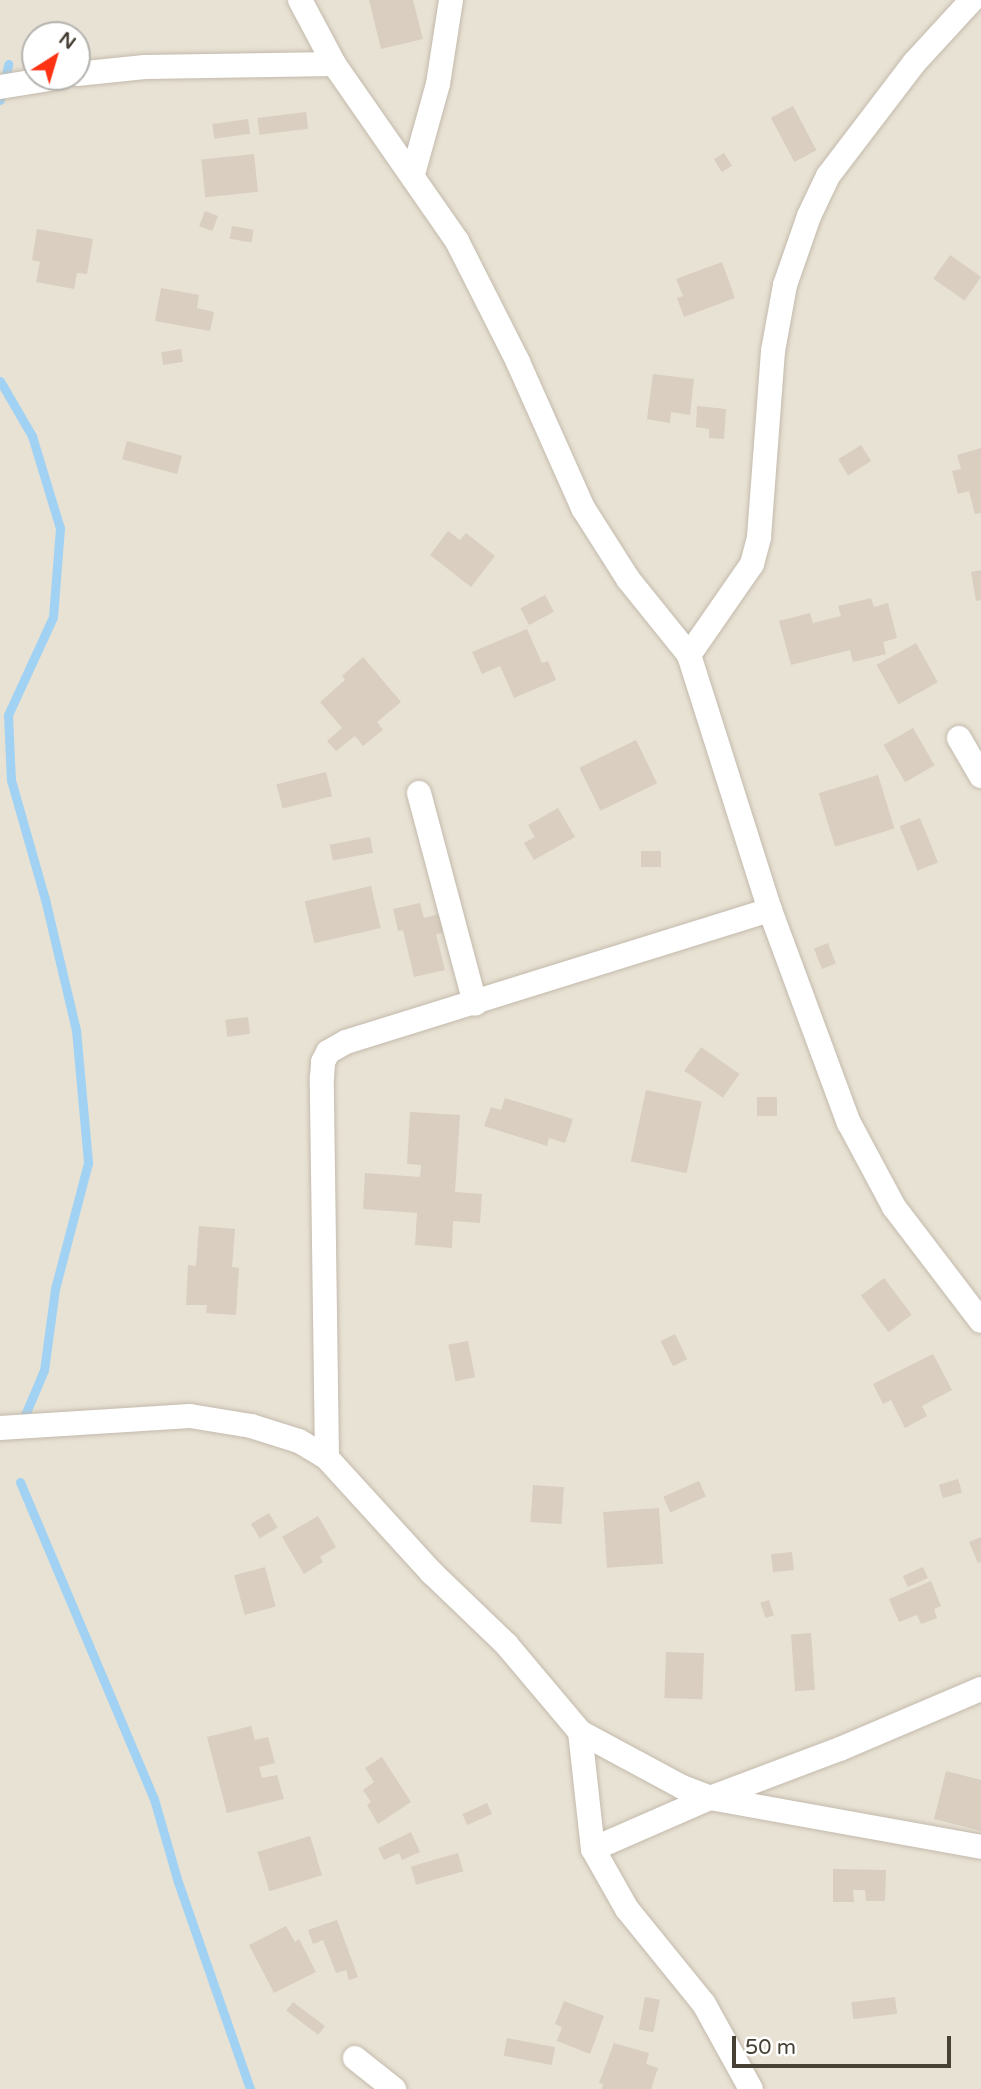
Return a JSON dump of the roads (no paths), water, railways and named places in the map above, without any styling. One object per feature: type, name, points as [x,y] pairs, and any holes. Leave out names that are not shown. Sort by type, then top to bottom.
[{"type":"street","points":[[300,0],[334,64],[413,174],[457,241],[485,295],[583,508],[628,579],[689,655],[770,910],[849,1123],[894,1207],[981,1321]]},
{"type":"street","points":[[413,174],[438,84],[451,0]]},
{"type":"street","points":[[689,655],[752,564],[759,537],[773,351],[785,285],[809,216],[836,165],[914,63],[972,0]]},
{"type":"street","points":[[91,73],[145,67],[334,64]]},
{"type":"street","points":[[0,87],[21,84]]},
{"type":"street","points":[[959,738],[981,776]]},
{"type":"street","points":[[419,793],[475,1004]]},
{"type":"street","points":[[327,1458],[323,1062],[327,1052],[346,1042],[770,910]]},
{"type":"street","points":[[0,1428],[190,1416],[251,1426],[299,1441],[327,1458],[432,1573],[506,1644],[580,1732],[682,1787],[710,1798],[981,1847]]},
{"type":"street","points":[[593,1849],[710,1798],[840,1749],[981,1689]]},
{"type":"street","points":[[580,1732],[593,1849],[627,1909],[704,2004],[751,2089]]},
{"type":"street","points":[[355,2058],[394,2089]]},
{"type":"waterway","points":[[0,100],[8,64]]},
{"type":"waterway","points":[[0,381],[32,436],[60,528],[53,617],[8,715],[11,780],[45,899],[76,1030],[88,1163],[55,1289],[44,1370],[25,1415]]},
{"type":"waterway","points":[[20,1482],[154,1799],[178,1882],[250,2089]]}]
